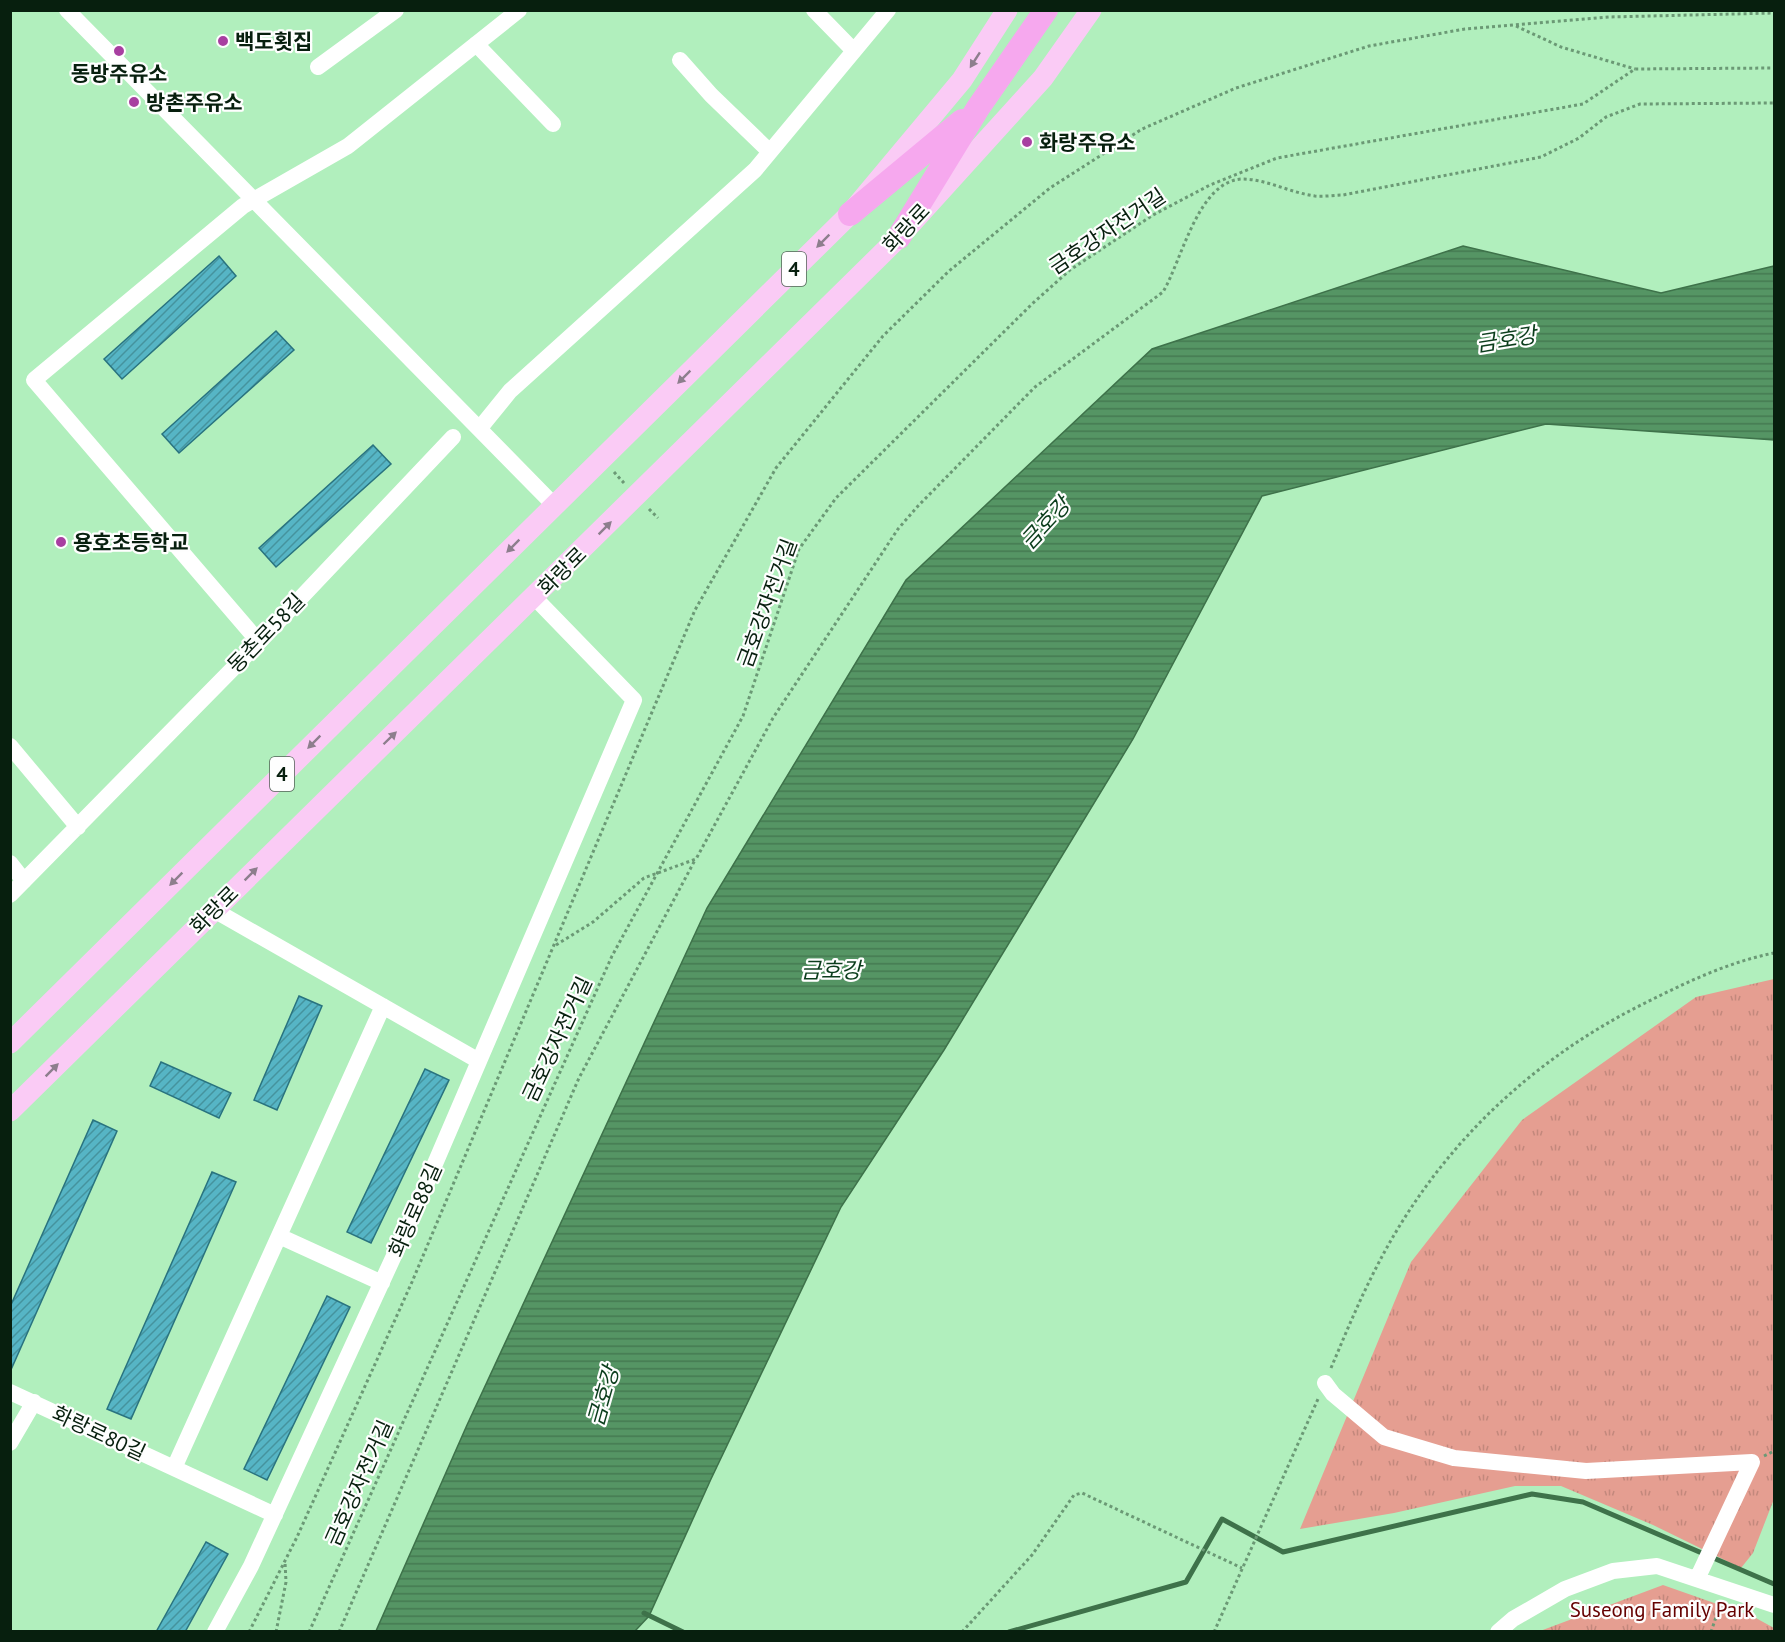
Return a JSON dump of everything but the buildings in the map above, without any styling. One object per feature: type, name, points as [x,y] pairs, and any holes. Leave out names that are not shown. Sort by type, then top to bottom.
[{"type":"highway","points":[[899,237],[978,108],[1046,10]]},
{"type":"highway","points":[[850,214],[978,108]]},
{"type":"main road","name":"4","points":[[10,1043],[850,214],[962,80],[1007,10]]},
{"type":"main road","name":"화랑로","points":[[10,1111],[535,598],[899,237],[1043,78],[1091,10]]},
{"type":"street","points":[[67,10],[555,505]]},
{"type":"street","points":[[318,67],[396,10]]},
{"type":"street","points":[[259,642],[34,380],[255,199],[348,146],[519,10]]},
{"type":"street","points":[[814,10],[854,51]]},
{"type":"street","points":[[480,428],[510,391],[755,170],[888,10]]},
{"type":"street","points":[[476,44],[553,124]]},
{"type":"street","points":[[680,60],[711,95],[770,152]]},
{"type":"street","name":"동촌로58길","points":[[10,895],[259,642],[453,436]]},
{"type":"street","name":"화랑로88길","points":[[215,1632],[251,1566],[382,1283],[634,700],[535,598]]},
{"type":"street","points":[[10,746],[78,827]]},
{"type":"street","points":[[10,863],[24,881]]},
{"type":"street","points":[[214,910],[479,1061]]},
{"type":"street","points":[[174,1468],[383,1006]]},
{"type":"street","points":[[279,1236],[382,1283]]},
{"type":"street","points":[[1325,1383],[1333,1394],[1384,1437],[1454,1458],[1587,1471],[1752,1462],[1697,1579]]},
{"type":"street","points":[[10,1392],[34,1402]]},
{"type":"street","name":"화랑로80길","points":[[10,1443],[34,1402],[275,1515]]},
{"type":"street","points":[[1498,1632],[1513,1619],[1564,1589],[1613,1571],[1657,1566],[1774,1605]]},
{"type":"path","points":[[249,1632],[285,1560],[407,1292],[695,610],[776,468],[884,336],[950,271],[1050,188],[1142,129],[1236,88],[1369,46],[1465,29],[1609,17],[1774,13]]},
{"type":"path","points":[[1516,26],[1561,47],[1635,69],[1774,68]]},
{"type":"path","name":"금호강자전거길","points":[[309,1632],[612,956],[743,716],[799,549],[814,525],[844,490],[1001,334],[1070,270],[1153,215],[1210,185],[1277,158],[1583,104],[1635,69]]},
{"type":"path","points":[[339,1632],[579,1078],[773,718],[898,530],[926,497],[1035,387],[1163,292],[1174,273],[1200,209],[1211,192],[1241,179],[1315,196],[1342,195],[1541,157],[1579,138],[1606,117],[1640,104],[1774,103]]},
{"type":"path","points":[[609,467],[625,484]]},
{"type":"path","points":[[642,501],[658,518]]},
{"type":"path","points":[[554,946],[593,922],[644,878],[696,859]]},
{"type":"path","points":[[1214,1632],[1376,1268],[1413,1204],[1460,1142],[1488,1112],[1568,1047],[1623,1014],[1694,980],[1748,958],[1774,952]]},
{"type":"path","points":[[962,1632],[1032,1555],[1074,1495],[1082,1493],[1242,1568]]},
{"type":"path","points":[[276,1632],[286,1582],[285,1560]]},
{"type":"path","points":[[1711,1632],[1722,1598]]},
{"type":"green space","points":[[1774,979],[1774,1499],[1753,1553],[1741,1568],[1653,1525],[1561,1486],[1515,1486],[1394,1513],[1300,1529],[1411,1262],[1522,1120],[1696,997]]},
{"type":"green space","name":"Suseong Family Park","points":[[1663,1585],[1754,1617],[1774,1628],[1774,1631],[1540,1631]]},
{"type":"water","name":"금호강","points":[[1463,246],[1661,293],[1774,266],[1774,440],[1546,424],[1262,496],[1133,739],[944,1050],[841,1207],[711,1479],[649,1616],[635,1631],[376,1631],[467,1425],[707,908],[906,580],[1152,349]]},
{"type":"waterway","points":[[1009,1632],[1186,1582],[1222,1519],[1283,1552],[1532,1494],[1583,1502],[1774,1584]]},
{"type":"waterway","points":[[644,1613],[683,1632]]},
{"type":"place","name":"백도횟집","points":[[223,41]]},
{"type":"place","name":"동방주유소","points":[[119,51]]},
{"type":"place","name":"방촌주유소","points":[[134,102]]},
{"type":"place","name":"화랑주유소","points":[[1027,142]]},
{"type":"place","name":"용호초등학교","points":[[61,542]]}]
